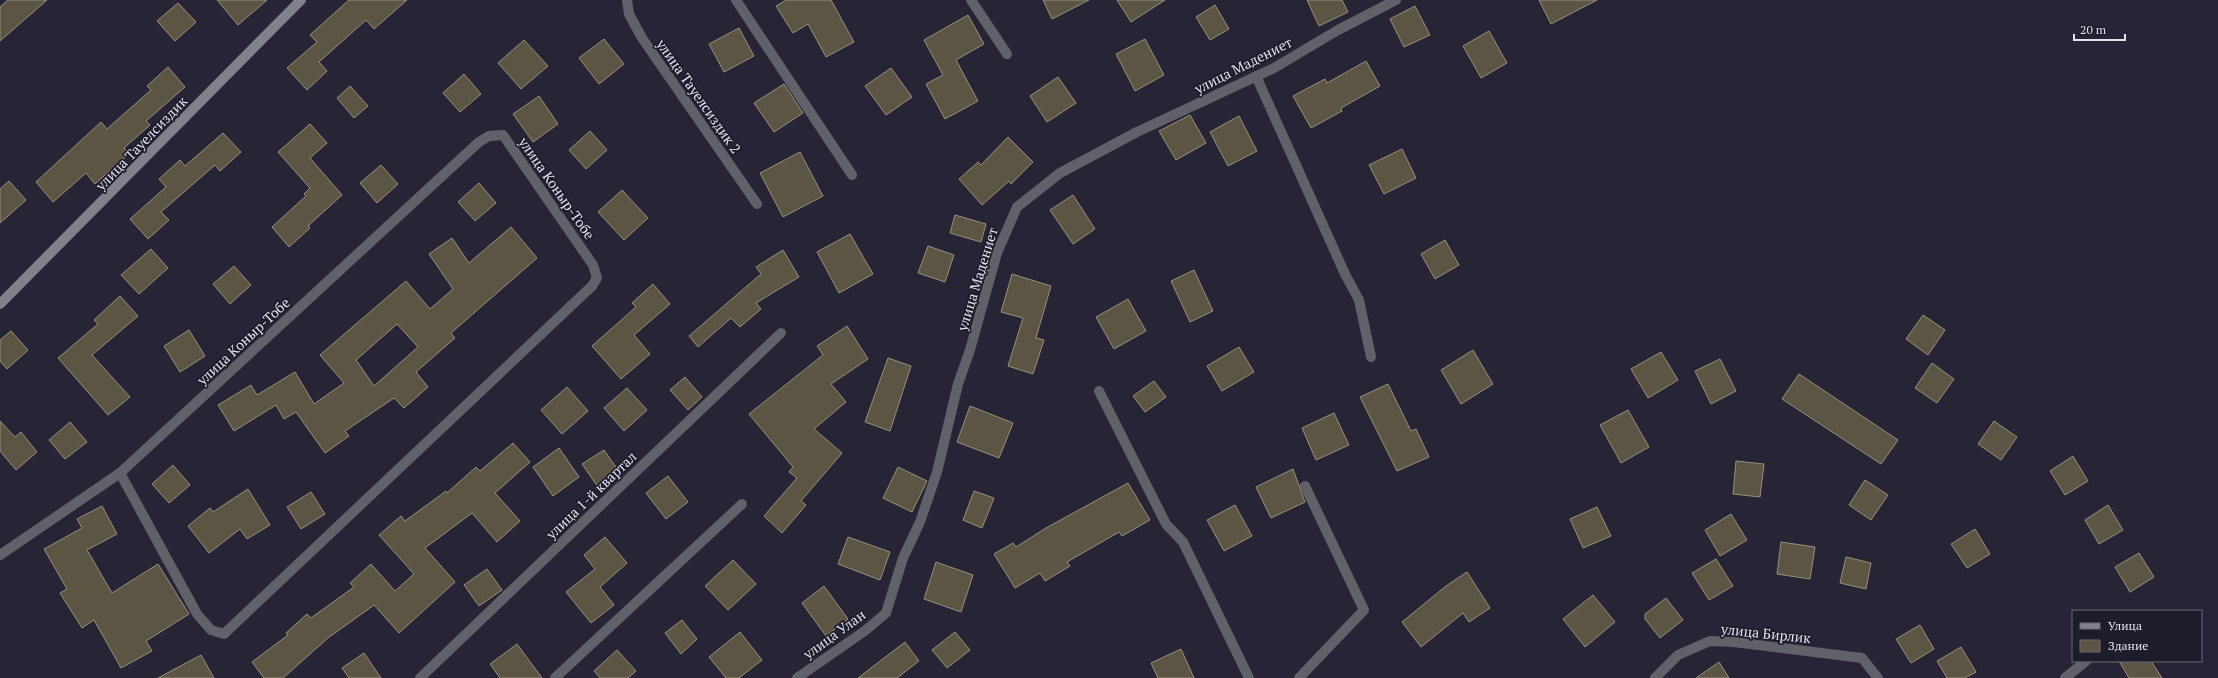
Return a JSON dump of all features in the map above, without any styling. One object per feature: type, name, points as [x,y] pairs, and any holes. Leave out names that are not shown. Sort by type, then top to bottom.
[{"type":"street","name":"улица Тауелсиздик","points":[[0,304],[301,0]]},
{"type":"street","name":"улица Тауелсиздик 2","points":[[627,0],[629,14],[642,38],[757,204]]},
{"type":"street","points":[[736,0],[852,175]]},
{"type":"street","points":[[971,0],[1007,54]]},
{"type":"street","name":"улица Мадениет","points":[[886,613],[903,558],[920,522],[937,472],[958,384],[970,350],[997,253],[1017,207],[1060,174],[1137,132],[1256,76],[1396,0]]},
{"type":"street","points":[[1256,76],[1345,274],[1359,300],[1371,357]]},
{"type":"street","name":"улица Коныр-Тобе","points":[[0,554],[120,473],[479,142],[489,136],[503,136],[593,265],[597,278],[592,286],[224,634],[211,630],[197,614],[120,473]]},
{"type":"street","name":"улица 1-й квартал","points":[[420,678],[781,333]]},
{"type":"street","points":[[1099,391],[1166,524],[1183,542],[1249,678]]},
{"type":"street","points":[[1299,678],[1364,610],[1305,486]]},
{"type":"street","points":[[555,678],[742,504]]},
{"type":"street","name":"улица Улан","points":[[797,678],[866,630],[886,613]]},
{"type":"street","name":"улица Бирлик","points":[[1656,678],[1678,655],[1710,641],[1734,642],[1862,658],[1878,678]]},
{"type":"street","points":[[2064,678],[2085,662]]},
{"type":"building","points":[[8,0],[47,0],[0,41],[0,7]]},
{"type":"building","points":[[217,0],[267,0],[238,25]]},
{"type":"building","points":[[349,0],[407,0],[374,29],[366,20],[319,62],[327,71],[307,90],[287,68],[317,42],[310,35]]},
{"type":"building","points":[[786,0],[831,0],[854,42],[826,57],[808,24],[793,33],[776,6]]},
{"type":"building","points":[[1043,0],[1089,0],[1052,19]]},
{"type":"building","points":[[1117,0],[1165,0],[1131,22]]},
{"type":"building","points":[[1307,0],[1342,0],[1348,12],[1319,26]]},
{"type":"building","points":[[1539,0],[1597,0],[1551,24]]},
{"type":"building","points":[[178,3],[196,22],[175,41],[157,21]]},
{"type":"building","points":[[1215,5],[1229,29],[1210,40],[1196,17]]},
{"type":"building","points":[[1415,6],[1430,35],[1404,47],[1390,19]]},
{"type":"building","points":[[968,15],[984,44],[956,60],[978,101],[945,119],[926,84],[943,75],[924,40]]},
{"type":"building","points":[[739,28],[754,56],[724,72],[709,44]]},
{"type":"building","points":[[1489,31],[1507,63],[1481,78],[1463,46]]},
{"type":"building","points":[[604,39],[624,64],[599,84],[579,58]]},
{"type":"building","points":[[1145,39],[1164,75],[1135,91],[1116,54]]},
{"type":"building","points":[[524,40],[548,66],[521,89],[498,63]]},
{"type":"building","points":[[1366,61],[1380,86],[1341,108],[1342,111],[1311,128],[1293,96],[1325,79],[1327,83]]},
{"type":"building","points":[[168,67],[185,87],[146,121],[150,125],[124,148],[129,154],[95,184],[86,173],[53,202],[36,182],[101,122],[107,129],[151,90],[147,86]]},
{"type":"building","points":[[891,68],[912,97],[886,115],[865,86]]},
{"type":"building","points":[[464,74],[481,94],[460,112],[443,93]]},
{"type":"building","points":[[1058,77],[1076,103],[1047,122],[1030,96]]},
{"type":"building","points":[[784,84],[803,113],[774,132],[754,103]]},
{"type":"building","points":[[350,86],[368,106],[354,118],[337,98]]},
{"type":"building","points":[[539,96],[558,124],[533,142],[513,114]]},
{"type":"building","points":[[1190,115],[1206,143],[1176,160],[1159,131]]},
{"type":"building","points":[[1239,116],[1257,151],[1228,166],[1210,132]]},
{"type":"building","points":[[310,124],[327,143],[310,158],[342,195],[308,226],[310,228],[289,247],[272,227],[306,196],[304,194],[310,188],[278,152]]},
{"type":"building","points":[[590,131],[607,150],[586,169],[569,150]]},
{"type":"building","points":[[223,133],[241,152],[220,171],[215,165],[161,212],[169,220],[148,239],[130,219],[166,187],[159,179],[180,160],[185,166]]},
{"type":"building","points":[[1008,137],[1033,162],[1011,184],[1009,181],[982,205],[959,179],[978,162],[981,165]]},
{"type":"building","points":[[1402,149],[1416,178],[1384,194],[1369,165]]},
{"type":"building","points":[[800,152],[823,196],[783,217],[760,173]]},
{"type":"building","points":[[381,165],[398,184],[377,203],[360,183]]},
{"type":"building","points":[[9,181],[26,200],[0,223],[0,189]]},
{"type":"building","points":[[479,183],[496,203],[475,221],[458,202]]},
{"type":"building","points":[[622,190],[648,218],[624,240],[598,212]]},
{"type":"building","points":[[1073,195],[1095,229],[1073,244],[1050,210]]},
{"type":"building","points":[[955,215],[986,224],[981,242],[950,233]]},
{"type":"building","points":[[511,227],[537,258],[451,333],[455,338],[416,372],[428,387],[404,408],[394,398],[345,431],[349,436],[325,453],[296,412],[284,419],[276,405],[234,431],[218,405],[251,385],[257,395],[295,372],[314,404],[344,383],[320,355],[406,281],[430,309],[453,289],[429,254],[452,238],[469,263]],"holes":[[[397,324],[418,347],[374,386],[356,360]]]},
{"type":"building","points":[[850,234],[873,274],[839,293],[817,252]]},
{"type":"building","points":[[1445,240],[1459,265],[1435,279],[1421,254]]},
{"type":"building","points":[[928,246],[954,255],[945,282],[918,273]]},
{"type":"building","points":[[151,249],[168,268],[139,294],[121,275]]},
{"type":"building","points":[[783,250],[799,277],[756,303],[761,309],[740,327],[731,318],[698,347],[689,336],[761,274],[756,267]]},
{"type":"building","points":[[234,266],[251,285],[230,304],[213,284]]},
{"type":"building","points":[[1194,270],[1213,311],[1190,322],[1171,281]]},
{"type":"building","points":[[1012,274],[1051,286],[1036,338],[1044,340],[1033,374],[1008,366],[1023,318],[1001,312]]},
{"type":"building","points":[[653,284],[670,304],[634,335],[650,354],[621,379],[592,346],[636,307],[632,303]]},
{"type":"building","points":[[120,296],[138,316],[92,355],[130,397],[108,415],[58,358],[98,324],[94,320]]},
{"type":"building","points":[[1128,299],[1146,331],[1114,349],[1096,317]]},
{"type":"building","points":[[1923,315],[1945,330],[1928,355],[1906,339]]},
{"type":"building","points":[[847,326],[868,359],[831,384],[846,402],[814,429],[842,453],[801,501],[806,505],[782,533],[764,516],[797,478],[789,472],[793,467],[749,414],[823,355],[817,346]]},
{"type":"building","points":[[189,330],[205,356],[180,372],[164,346]]},
{"type":"building","points":[[11,331],[28,350],[7,369],[0,361],[0,340]]},
{"type":"building","points":[[1239,347],[1254,372],[1222,391],[1207,366]]},
{"type":"building","points":[[1473,350],[1493,384],[1461,404],[1441,370]]},
{"type":"building","points":[[1661,352],[1678,380],[1648,398],[1631,369]]},
{"type":"building","points":[[888,358],[911,366],[890,431],[865,422]]},
{"type":"building","points":[[1720,359],[1736,391],[1711,404],[1695,371]]},
{"type":"building","points":[[1932,363],[1954,379],[1937,403],[1915,388]]},
{"type":"building","points":[[1799,374],[1898,440],[1881,464],[1782,399]]},
{"type":"building","points":[[685,377],[702,397],[688,410],[670,390]]},
{"type":"building","points":[[1154,381],[1166,397],[1145,412],[1133,396]]},
{"type":"building","points":[[1388,384],[1411,431],[1416,429],[1429,457],[1397,471],[1360,397]]},
{"type":"building","points":[[567,387],[588,411],[562,434],[541,410]]},
{"type":"building","points":[[627,388],[647,410],[624,431],[604,408]]},
{"type":"building","points":[[970,406],[1013,423],[999,458],[957,442]]},
{"type":"building","points":[[1628,410],[1649,447],[1621,463],[1600,425]]},
{"type":"building","points":[[1334,413],[1349,445],[1316,460],[1302,428]]},
{"type":"building","points":[[0,421],[15,437],[21,432],[37,452],[16,470],[0,451]]},
{"type":"building","points":[[1994,421],[2017,437],[2001,460],[1978,444]]},
{"type":"building","points":[[70,422],[87,442],[65,459],[49,440]]},
{"type":"building","points":[[513,443],[530,462],[495,493],[520,521],[497,542],[472,513],[425,548],[455,582],[399,633],[374,605],[328,638],[283,678],[264,678],[252,662],[288,635],[286,633],[307,614],[311,618],[354,587],[350,583],[371,564],[395,591],[414,574],[379,535],[401,516],[405,521],[446,491],[447,493],[476,467],[480,471]]},
{"type":"building","points":[[559,448],[579,477],[553,496],[533,467]]},
{"type":"building","points":[[604,450],[620,473],[598,487],[582,464]]},
{"type":"building","points":[[2073,456],[2088,481],[2065,495],[2050,471]]},
{"type":"building","points":[[1736,461],[1764,464],[1760,497],[1733,494]]},
{"type":"building","points":[[173,465],[190,485],[169,503],[152,484]]},
{"type":"building","points":[[898,467],[927,481],[912,512],[883,498]]},
{"type":"building","points":[[1293,469],[1305,502],[1271,518],[1256,487]]},
{"type":"building","points":[[668,476],[688,502],[666,519],[646,493]]},
{"type":"building","points":[[1865,480],[1888,495],[1871,520],[1849,505]]},
{"type":"building","points":[[1128,483],[1150,520],[1122,536],[1119,532],[1067,562],[1070,566],[1045,581],[1040,573],[1015,588],[994,554],[1013,543],[1016,547],[1046,528]]},
{"type":"building","points":[[248,489],[270,525],[247,539],[240,529],[209,553],[188,526],[210,508],[213,512]]},
{"type":"building","points":[[974,491],[994,498],[982,528],[963,520]]},
{"type":"building","points":[[311,492],[325,514],[301,529],[287,507]]},
{"type":"building","points":[[1235,505],[1252,536],[1224,551],[1207,520]]},
{"type":"building","points":[[2108,505],[2123,530],[2099,544],[2085,520]]},
{"type":"building","points":[[102,506],[117,534],[87,550],[112,593],[158,564],[189,614],[146,641],[152,651],[121,668],[94,620],[82,628],[60,593],[67,589],[44,549],[82,528],[77,519]]},
{"type":"building","points":[[1597,507],[1611,536],[1583,548],[1570,519]]},
{"type":"building","points":[[1731,514],[1747,540],[1720,556],[1705,530]]},
{"type":"building","points":[[1975,529],[1990,554],[1967,568],[1951,544]]},
{"type":"building","points":[[605,537],[627,563],[600,587],[614,605],[591,623],[566,592],[595,569],[584,555]]},
{"type":"building","points":[[848,537],[890,552],[880,580],[838,564]]},
{"type":"building","points":[[1781,542],[1815,547],[1810,579],[1777,574]]},
{"type":"building","points":[[2139,553],[2154,577],[2130,592],[2115,567]]},
{"type":"building","points":[[1846,557],[1871,563],[1866,589],[1840,583]]},
{"type":"building","points":[[1716,559],[1733,586],[1709,600],[1692,573]]},
{"type":"building","points":[[733,560],[756,584],[728,610],[705,586]]},
{"type":"building","points":[[936,562],[973,575],[961,612],[924,599]]},
{"type":"building","points":[[487,569],[502,590],[479,606],[464,585]]},
{"type":"building","points":[[1467,572],[1490,608],[1469,622],[1463,613],[1421,647],[1402,622],[1446,586]]},
{"type":"building","points":[[824,586],[848,619],[826,636],[802,603]]},
{"type":"building","points":[[1593,595],[1615,622],[1585,647],[1563,619]]},
{"type":"building","points":[[1666,598],[1683,620],[1660,638],[1645,619],[1645,614]]},
{"type":"building","points":[[682,620],[697,639],[681,654],[665,633]]},
{"type":"building","points":[[1920,625],[1934,649],[1911,663],[1896,639]]},
{"type":"building","points":[[740,632],[762,660],[739,678],[726,678],[709,657]]},
{"type":"building","points":[[955,632],[970,650],[947,668],[932,650]]},
{"type":"building","points":[[905,642],[919,661],[897,678],[858,678]]},
{"type":"building","points":[[517,644],[542,678],[500,678],[490,664]]},
{"type":"building","points":[[1961,647],[1976,672],[1965,678],[1947,678],[1937,661]]},
{"type":"building","points":[[1181,649],[1194,678],[1158,678],[1151,663]]},
{"type":"building","points":[[617,650],[636,671],[628,678],[600,678],[594,671]]},
{"type":"building","points":[[364,653],[381,678],[349,678],[342,668]]},
{"type":"building","points":[[201,655],[214,678],[158,678]]},
{"type":"building","points":[[1719,662],[1729,678],[1696,678]]},
{"type":"building","points":[[2120,662],[2152,662],[2162,678],[2129,678]]}]
